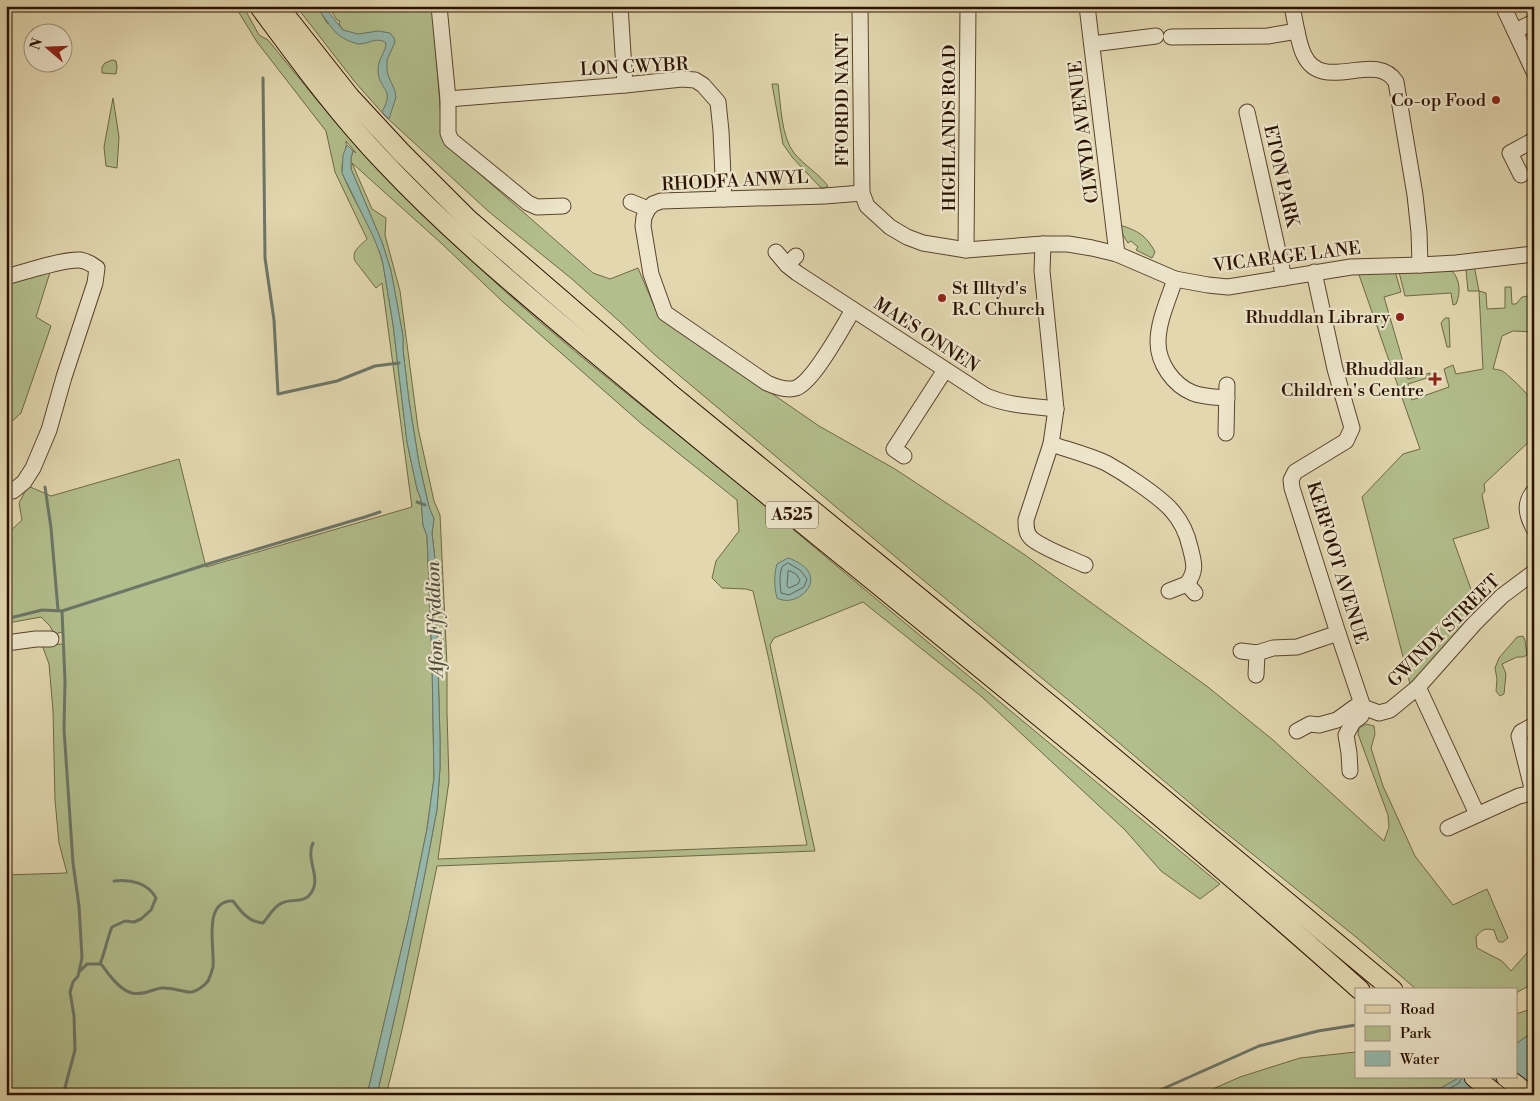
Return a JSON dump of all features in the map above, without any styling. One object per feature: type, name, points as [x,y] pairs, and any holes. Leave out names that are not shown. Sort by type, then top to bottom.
[{"type":"main road","name":"A525","points":[[259,6],[326,96],[383,161],[452,231],[681,426],[956,648],[1125,788],[1273,912],[1358,988]]},
{"type":"main road","name":"A525","points":[[278,6],[350,97],[401,152],[468,219],[675,397],[1391,988]]},
{"type":"main road","points":[[1475,1078],[1497,1095]]},
{"type":"main road","points":[[1507,1078],[1529,1095]]},
{"type":"street","points":[[439,6],[448,99],[448,133],[451,140],[528,203],[537,207],[555,209]]},
{"type":"street","points":[[620,6],[625,85]]},
{"type":"street","name":"FFORDD NANT","points":[[860,6],[862,193]]},
{"type":"street","name":"HIGHLANDS ROAD","points":[[966,250],[968,6]]},
{"type":"street","name":"CLWYD AVENUE","points":[[1087,6],[1117,254]]},
{"type":"street","points":[[1292,6],[1304,55],[1313,68],[1326,73],[1372,69],[1383,70],[1391,74],[1396,82],[1415,195],[1420,265]]},
{"type":"street","points":[[1504,6],[1534,72]]},
{"type":"street","points":[[1515,31],[1534,22]]},
{"type":"street","points":[[1092,44],[1164,37],[1268,36],[1297,31]]},
{"type":"street","name":"LON CWYBR","points":[[448,99],[682,79],[695,80],[703,85],[718,102],[724,198]]},
{"type":"street","name":"ETON PARK","points":[[1247,112],[1284,278]]},
{"type":"street","points":[[1521,175],[1510,153],[1534,140]]},
{"type":"street","name":"RHODFA ANWYL","points":[[853,310],[811,377],[796,388],[778,388],[665,313],[651,274],[643,226],[644,217],[648,209],[653,204],[662,202],[862,193]]},
{"type":"street","name":"VICARAGE LANE","points":[[862,193],[868,206],[890,227],[907,237],[942,247],[966,250],[1068,244],[1117,254],[1175,278],[1208,285],[1228,286],[1350,267],[1456,263],[1534,254]]},
{"type":"street","points":[[631,202],[648,209]]},
{"type":"street","points":[[1043,244],[1042,271],[1056,409],[1051,444],[1026,520],[1026,530],[1031,538],[1043,546],[1085,565]]},
{"type":"street","name":"MAES ONNEN","points":[[776,252],[792,260],[797,273],[986,396],[1010,404],[1056,409]]},
{"type":"street","points":[[6,277],[68,260],[81,260],[97,268],[95,284],[64,377],[49,430],[33,468],[24,482],[13,491],[6,491]]},
{"type":"street","name":"KERFOOT AVENUE","points":[[1314,272],[1335,369],[1352,428],[1346,441],[1295,472],[1292,488],[1363,707]]},
{"type":"street","points":[[1175,278],[1161,323],[1158,340],[1159,355],[1168,372],[1179,385],[1193,393],[1206,396],[1227,391],[1226,433]]},
{"type":"street","points":[[895,455],[946,370]]},
{"type":"street","points":[[1051,444],[1104,462],[1121,471],[1161,499],[1176,514],[1189,541],[1194,572],[1191,588],[1170,592]]},
{"type":"street","points":[[1534,491],[1527,506],[1528,517],[1534,529]]},
{"type":"street","name":"GWINDY STREET","points":[[1363,707],[1379,713],[1390,710],[1418,687],[1474,624],[1502,596],[1534,572]]},
{"type":"street","points":[[1241,651],[1257,653],[1273,648],[1297,647],[1338,633]]},
{"type":"street","points":[[6,643],[51,639]]},
{"type":"street","points":[[1256,675],[1257,653]]},
{"type":"street","points":[[1418,687],[1477,814]]},
{"type":"street","points":[[1297,731],[1310,724],[1319,725],[1337,720],[1354,707],[1363,707],[1361,716],[1353,722],[1346,735],[1350,771]]},
{"type":"street","points":[[1448,828],[1519,796],[1533,794],[1519,740],[1527,729]]},
{"type":"green space","points":[[235,6],[243,6],[259,35],[268,40],[362,153],[505,292],[1220,884],[1200,899],[1161,871],[1125,830],[982,697],[863,602],[774,638],[770,645],[815,851],[437,866],[407,1009],[386,1095],[377,1095],[399,998],[437,809],[440,738],[435,559],[432,533],[434,519],[429,507],[419,463],[409,401],[403,336],[391,271],[382,242],[351,169],[353,151],[356,153],[346,141],[342,166],[343,175],[380,252],[393,324],[407,442],[421,499],[423,525],[427,536],[432,660],[434,778],[427,829],[409,917],[367,1095],[6,1095],[6,875],[67,873],[59,843],[55,800],[53,711],[49,664],[42,645],[63,644],[63,632],[54,634],[50,626],[41,617],[8,623],[6,628],[6,535],[22,520],[19,503],[28,486],[51,496],[179,459],[206,567],[412,507],[382,283],[376,288],[355,261],[355,251],[367,239],[335,172],[326,131],[257,42]],"holes":[[[352,163],[503,302],[643,425],[737,500],[739,531],[716,561],[712,578],[722,588],[753,591],[807,845],[438,859],[449,781],[447,665],[440,515],[434,501],[418,428],[400,291],[385,235],[386,218],[372,209]]]},
{"type":"green space","points":[[296,6],[314,6],[320,11],[327,23],[343,30],[339,24],[340,21],[337,20],[328,6],[432,6],[443,142],[593,273],[610,279],[638,268],[658,315],[819,426],[895,469],[1025,555],[1208,687],[1273,740],[1384,841],[1389,827],[1388,815],[1358,734],[1359,728],[1366,724],[1374,726],[1375,734],[1371,748],[1383,786],[1415,856],[1453,905],[1487,889],[1508,938],[1503,942],[1499,942],[1494,930],[1484,930],[1476,937],[1477,948],[1502,961],[1511,971],[1534,945],[1534,983],[1518,992],[1518,988],[1415,988],[1356,937],[1210,820],[655,355],[572,279],[488,211],[385,116],[355,82]]},
{"type":"green space","points":[[112,60],[116,61],[116,74],[102,73],[102,67],[105,63]]},
{"type":"green space","points":[[772,84],[778,84],[782,120],[790,146],[794,153],[828,186],[820,187],[792,157],[783,144]]},
{"type":"green space","points":[[113,98],[119,137],[117,168],[106,166],[104,147]]},
{"type":"green space","points":[[1120,225],[1137,232],[1148,241],[1155,252],[1152,258],[1136,250],[1138,247],[1131,241],[1128,243]]},
{"type":"green space","points":[[1468,267],[1475,270],[1479,291],[1468,291],[1466,270]]},
{"type":"green space","points":[[51,269],[36,317],[51,326],[21,413],[6,427],[6,282]]},
{"type":"green space","points":[[1395,271],[1401,292],[1384,297],[1408,379],[1430,373],[1430,375],[1426,376],[1427,378],[1408,384],[1412,400],[1449,387],[1444,369],[1453,365],[1456,374],[1483,369],[1479,291],[1486,293],[1487,309],[1505,308],[1505,287],[1511,287],[1512,304],[1516,304],[1522,297],[1534,295],[1534,332],[1513,331],[1502,336],[1493,369],[1506,373],[1521,387],[1530,400],[1534,411],[1534,437],[1484,484],[1485,491],[1482,495],[1489,528],[1453,539],[1478,609],[1475,617],[1410,684],[1362,497],[1403,454],[1420,449],[1358,272]]},
{"type":"green space","points":[[1452,271],[1457,278],[1459,286],[1456,304],[1453,305],[1451,293],[1405,296],[1399,272]]},
{"type":"green space","points":[[1445,318],[1449,318],[1450,347],[1447,347],[1441,323]]},
{"type":"green space","points":[[1523,636],[1527,655],[1517,657],[1502,664],[1506,674],[1504,694],[1500,696],[1496,691],[1497,679],[1495,668],[1499,658],[1517,637]]},
{"type":"green space","points":[[1534,1008],[1534,1031],[1518,1043],[1518,1013]]},
{"type":"green space","points":[[1355,1052],[1355,1078],[1459,1078],[1441,1088],[1297,1090],[1264,1095],[1199,1095],[1240,1077],[1300,1058]]},
{"type":"water","points":[[314,6],[324,6],[343,30],[358,34],[378,31],[390,33],[394,38],[395,42],[387,60],[387,69],[396,97],[389,119],[382,112],[386,104],[387,93],[381,82],[378,69],[386,43],[376,40],[359,44],[341,37]]},
{"type":"water","points":[[347,145],[353,151],[351,169],[382,242],[391,271],[403,336],[409,401],[419,463],[429,507],[434,519],[432,533],[435,559],[440,738],[437,809],[399,998],[377,1095],[367,1095],[409,917],[427,829],[434,778],[432,660],[427,536],[423,525],[421,499],[407,442],[393,324],[381,256],[342,173],[343,155]]},
{"type":"water","points":[[788,558],[802,565],[809,573],[811,581],[802,595],[794,599],[785,600],[777,598],[775,576],[777,564]]},
{"type":"water","points":[[1534,1031],[1534,1095],[1264,1095],[1297,1090],[1441,1088],[1458,1078],[1518,1078],[1518,1043]]},
{"type":"waterway","points":[[263,78],[265,258],[274,320],[278,394],[337,381],[375,366],[399,363]]},
{"type":"waterway","points":[[45,487],[51,528],[58,610]]},
{"type":"waterway","name":"Afon Ffyddion","points":[[417,502],[425,505]]},
{"type":"waterway","points":[[6,619],[42,610],[62,611],[211,563],[380,512]]},
{"type":"waterway","points":[[62,611],[65,681],[64,729],[73,863],[79,906],[82,958],[78,976],[73,982],[70,992],[74,1016],[75,1050],[63,1095]]},
{"type":"waterway","points":[[100,964],[119,986],[128,992],[136,994],[162,988],[192,992],[203,987],[208,981],[213,967],[212,927],[217,908],[223,903],[233,901],[242,913],[254,921],[263,923],[279,904],[301,900],[308,896],[314,887],[315,881],[311,855],[313,843]]},
{"type":"waterway","points":[[80,971],[87,964],[100,964],[112,927],[125,921],[134,922],[141,919],[151,910],[156,898],[153,893],[138,883],[114,881]]},
{"type":"waterway","points":[[1149,1095],[1259,1046],[1318,1031],[1355,1025]]},
{"type":"place","name":"Co-op Food","points":[[1496,100]]},
{"type":"place","name":"St Illtyd's R.C Church","points":[[942,298]]},
{"type":"place","name":"Rhuddlan Library","points":[[1400,317]]},
{"type":"place","name":"Rhuddlan Children's Centre","points":[[1435,379]]}]
